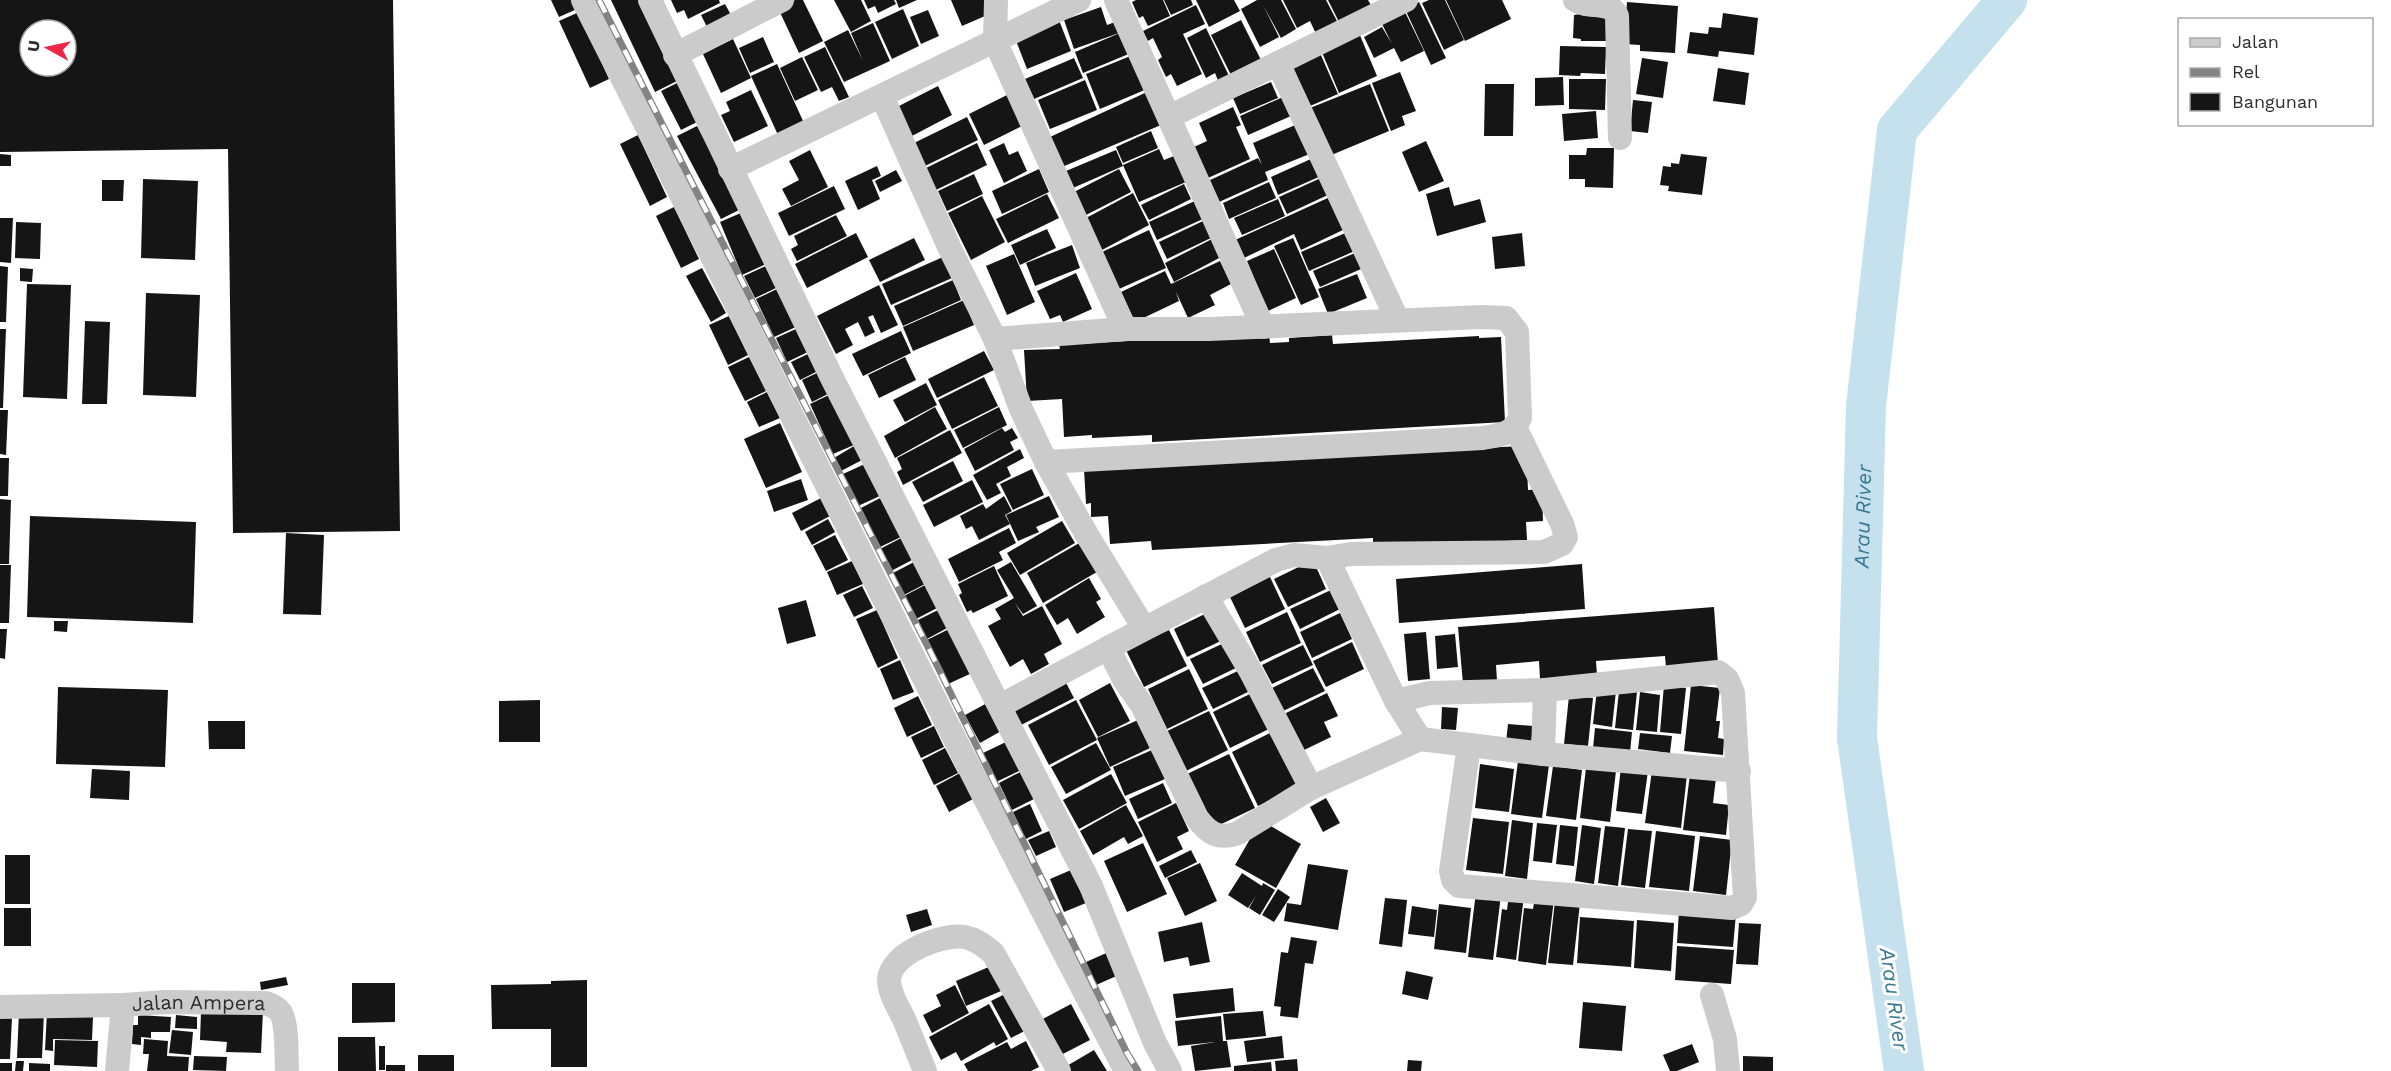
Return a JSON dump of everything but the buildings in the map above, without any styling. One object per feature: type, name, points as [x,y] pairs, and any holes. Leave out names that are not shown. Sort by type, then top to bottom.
[{"type":"street","points":[[583,0],[771,370],[1001,832],[1126,1071]]},
{"type":"street","points":[[650,0],[832,378],[1091,886],[1155,1042],[1170,1071]]},
{"type":"street","points":[[675,55],[782,0]]},
{"type":"street","points":[[996,0],[995,41],[1125,329]]},
{"type":"street","points":[[730,169],[1079,0]]},
{"type":"street","points":[[1116,0],[1263,327]]},
{"type":"street","points":[[1169,117],[1406,0]]},
{"type":"street","points":[[1575,0],[1580,3],[1609,6],[1615,10],[1617,16],[1620,138]]},
{"type":"street","points":[[1278,63],[1397,319]]},
{"type":"street","points":[[882,96],[950,249],[995,339],[1021,409],[1046,462],[1087,535],[1144,628]]},
{"type":"street","points":[[995,339],[1125,329],[1263,327],[1397,319],[1499,317],[1510,320],[1517,332],[1520,418],[1515,427],[1506,434],[1483,438],[1046,462]]},
{"type":"street","points":[[1000,706],[1276,560],[1294,555],[1327,558],[1351,554],[1544,552],[1562,544],[1566,537],[1562,524],[1515,427]]},
{"type":"street","points":[[1327,558],[1396,701],[1420,739]]},
{"type":"street","points":[[1206,596],[1251,672],[1311,788]]},
{"type":"street","points":[[1108,648],[1125,681],[1142,705],[1197,818],[1206,830],[1217,836],[1227,837],[1238,833],[1311,788],[1420,739],[1543,754],[1739,771]]},
{"type":"street","points":[[1396,701],[1430,693],[1545,690],[1718,672],[1727,679],[1733,693],[1744,897],[1741,904],[1732,908],[1459,886],[1453,880],[1452,871],[1469,745]]},
{"type":"street","points":[[1543,754],[1545,690]]},
{"type":"street","points":[[925,1071],[895,1001],[889,983],[890,974],[898,961],[909,952],[934,941],[962,936],[976,940],[993,953],[1059,1071]]},
{"type":"street","points":[[1712,995],[1725,1039],[1728,1071]]},
{"type":"street","name":"Jalan Ampera","points":[[117,1071],[123,1005],[166,1002],[265,1003],[275,1006],[283,1021],[286,1071]]},
{"type":"street","points":[[0,1007],[123,1005]]},
{"type":"waterway","name":"Arau River","points":[[1904,1071],[1857,738],[1866,406],[1897,130],[2007,0]]},
{"type":"railway","points":[[599,0],[930,651],[1127,1053],[1138,1071]]}]
